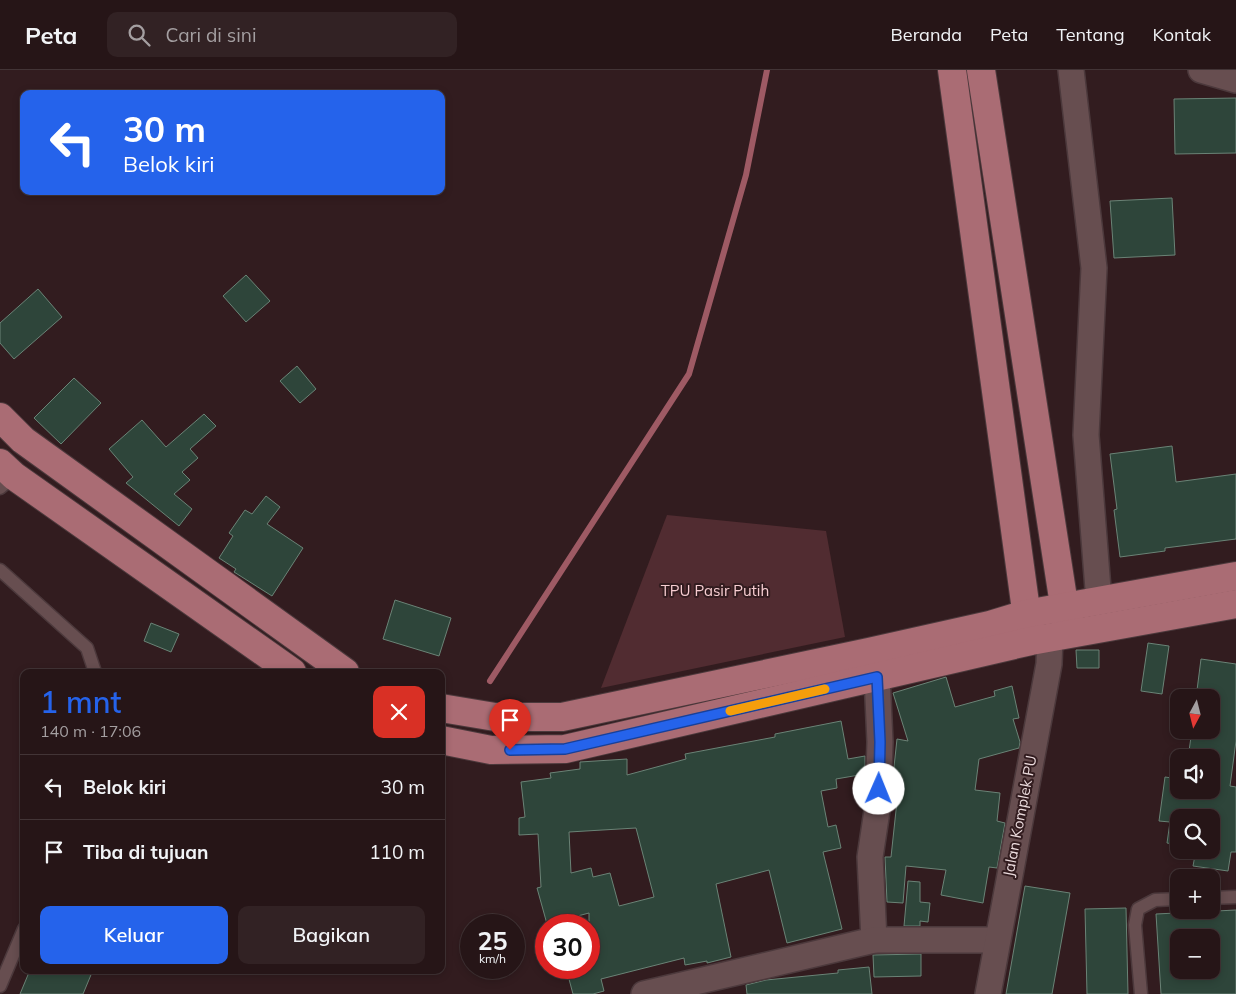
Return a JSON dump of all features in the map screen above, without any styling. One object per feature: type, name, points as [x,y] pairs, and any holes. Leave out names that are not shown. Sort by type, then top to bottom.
[{"type":"highway","points":[[952,70],[1026,614],[1050,637]]},
{"type":"highway","points":[[981,70],[1064,607],[1050,637]]},
{"type":"highway","points":[[0,417],[23,440],[340,669]]},
{"type":"highway","points":[[5,476],[288,669]]},
{"type":"highway","points":[[445,709],[494,717],[562,717],[878,650],[990,625],[1026,614],[1236,576]]},
{"type":"highway","points":[[445,741],[491,750],[565,749],[1050,637],[1236,604]]},
{"type":"highway","points":[[256,646],[272,621]]},
{"type":"street","points":[[1071,70],[1094,268],[1086,436],[1100,602]]},
{"type":"street","points":[[1202,70],[1236,80]]},
{"type":"street","name":"Jalan Komplek PU","points":[[988,994],[1049,664],[1050,637]]},
{"type":"street","points":[[874,940],[870,857],[878,804],[880,742],[877,677]]},
{"type":"street","points":[[644,994],[874,940],[997,940]]},
{"type":"lane","points":[[0,570],[87,648],[94,669]]},
{"type":"lane","points":[[1220,898],[1236,897]]},
{"type":"lane","points":[[1141,994],[1135,925],[1138,909],[1155,900],[1170,899]]},
{"type":"lane","points":[[0,986],[20,938]]},
{"type":"green space","name":"TPU Pasir Putih","points":[[667,515],[826,531],[845,637],[601,688]]},
{"type":"building","points":[[1236,98],[1236,153],[1175,154],[1174,99]]},
{"type":"building","points":[[1172,198],[1175,255],[1114,258],[1110,201]]},
{"type":"building","points":[[246,275],[270,301],[246,322],[223,296]]},
{"type":"building","points":[[38,289],[62,317],[14,359],[0,343],[0,323]]},
{"type":"building","points":[[297,366],[316,389],[300,403],[280,381]]},
{"type":"building","points":[[74,378],[101,403],[61,444],[34,418]]},
{"type":"building","points":[[204,414],[216,426],[190,449],[198,458],[182,472],[190,480],[174,494],[192,509],[179,526],[126,483],[133,477],[109,449],[142,420],[166,447]]},
{"type":"building","points":[[1172,446],[1176,482],[1236,474],[1236,539],[1165,548],[1165,551],[1120,557],[1114,510],[1117,509],[1110,454]]},
{"type":"building","points":[[266,496],[280,507],[267,524],[303,548],[272,596],[234,572],[236,569],[219,558],[233,536],[229,533],[245,510],[252,514]]},
{"type":"building","points":[[395,600],[451,618],[439,656],[383,639]]},
{"type":"building","points":[[151,623],[179,634],[171,652],[144,641]]},
{"type":"building","points":[[1148,643],[1169,646],[1162,694],[1141,691]]},
{"type":"building","points":[[1076,650],[1099,650],[1099,668],[1077,668]]},
{"type":"building","points":[[1201,659],[1236,664],[1236,741],[1230,786],[1236,787],[1236,852],[1231,852],[1228,871],[1193,866],[1194,859],[1220,859],[1220,809],[1170,809],[1170,822],[1159,821],[1165,777],[1170,778],[1170,799],[1220,799],[1220,749],[1189,749],[1191,739],[1220,739],[1220,689],[1197,689]]},
{"type":"building","points":[[946,677],[955,707],[995,696],[994,691],[1012,686],[1019,718],[1013,719],[1020,742],[1019,748],[979,759],[975,790],[1000,793],[997,821],[1005,823],[997,868],[989,867],[983,903],[941,895],[946,870],[906,866],[903,903],[887,902],[885,857],[891,857],[900,773],[893,772],[897,739],[908,741],[893,693]]},
{"type":"building","points":[[841,721],[848,759],[865,756],[865,774],[836,779],[837,788],[821,791],[828,827],[836,825],[841,848],[823,852],[842,929],[787,943],[769,870],[716,884],[731,957],[707,963],[707,961],[685,965],[684,958],[601,979],[604,991],[593,994],[573,994],[569,979],[600,979],[600,914],[544,914],[537,888],[541,887],[538,834],[519,835],[519,818],[525,817],[521,782],[551,778],[550,773],[580,769],[580,762],[627,759],[627,775],[686,759],[685,754],[775,737],[775,734]],"holes":[[[636,828],[654,897],[619,906],[610,873],[593,877],[591,868],[571,873],[569,832]]]},
{"type":"building","points":[[1170,822],[1170,844],[1167,843]]},
{"type":"building","points":[[908,881],[920,882],[920,902],[930,903],[928,922],[920,921],[920,926],[904,926]]},
{"type":"building","points":[[1025,886],[1070,893],[1052,994],[1006,994]]},
{"type":"building","points":[[1126,908],[1128,994],[1087,994],[1085,909]]},
{"type":"building","points":[[1236,910],[1236,994],[1161,994],[1156,914],[1170,913],[1170,919],[1220,919],[1220,911]]},
{"type":"building","points":[[921,954],[921,976],[874,977],[873,955]]},
{"type":"building","points":[[869,967],[872,994],[747,994],[746,985],[766,980],[838,973],[838,970]]},
{"type":"building","points":[[28,974],[91,974],[83,994],[20,994]]},
{"type":"waterway","points":[[490,681],[689,374],[746,175],[767,70]]},
{"type":"slow traffic","points":[[730,711],[825,689]]},
{"type":"route","points":[[510,750],[565,749],[877,677],[880,742],[879,789]]}]
